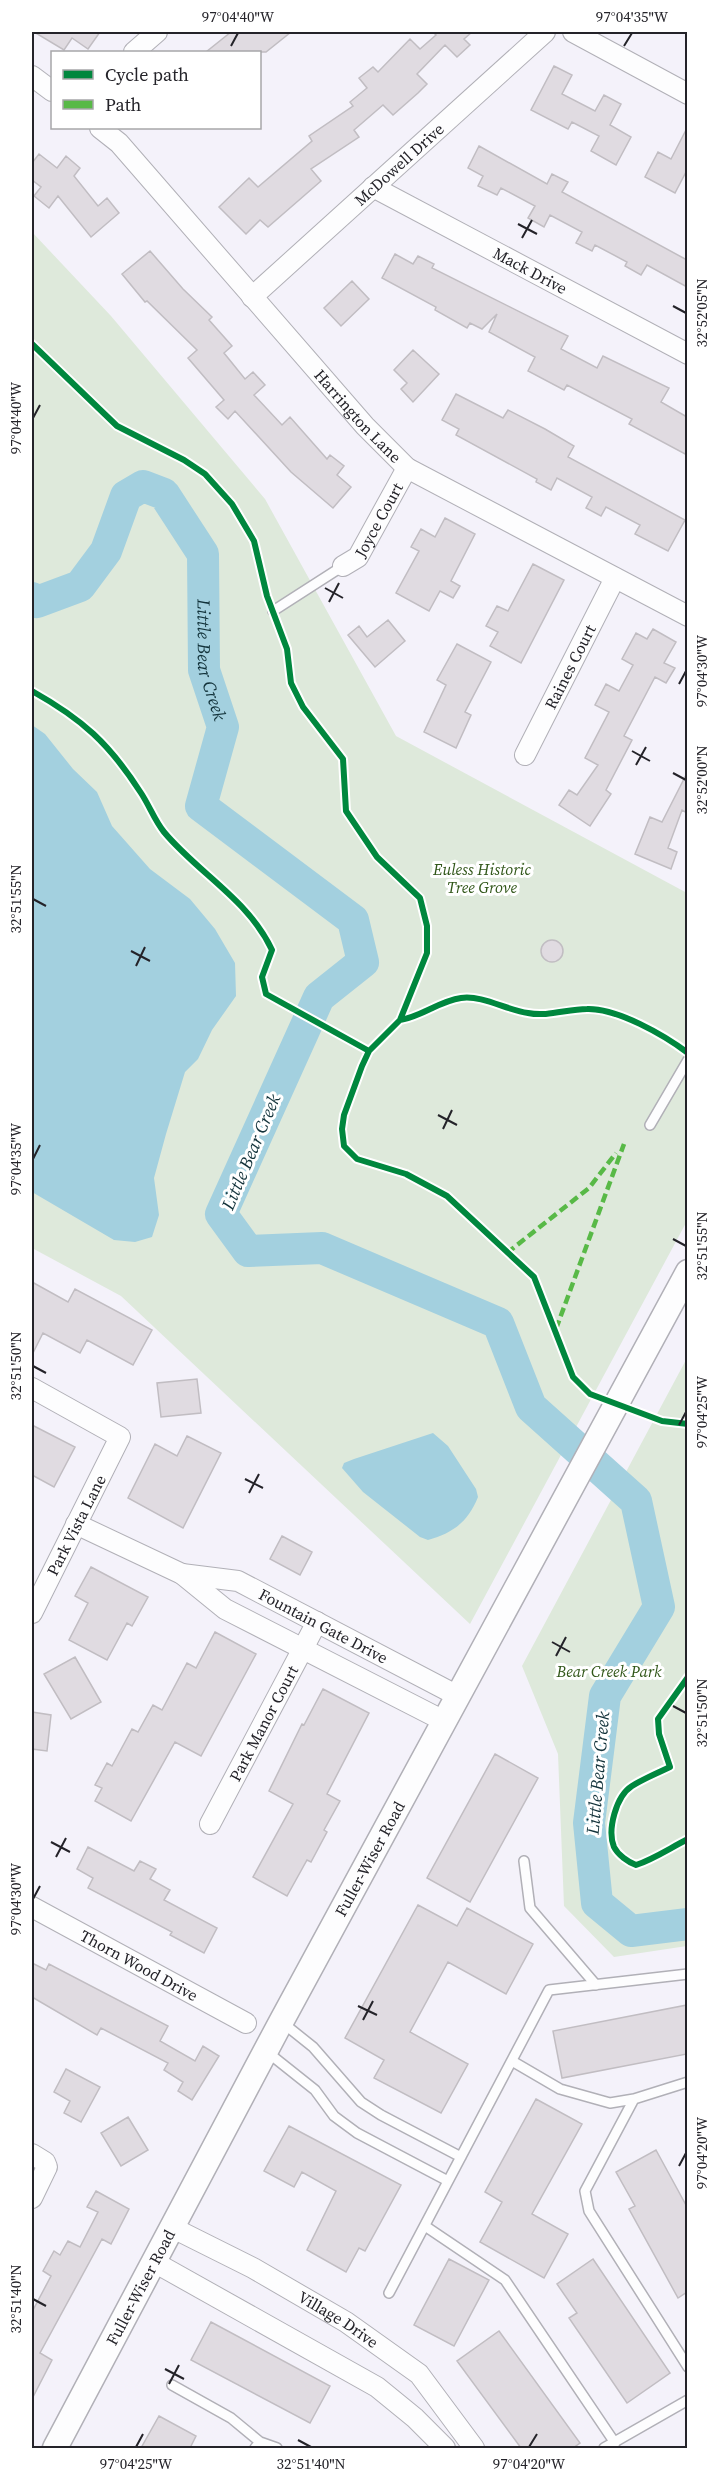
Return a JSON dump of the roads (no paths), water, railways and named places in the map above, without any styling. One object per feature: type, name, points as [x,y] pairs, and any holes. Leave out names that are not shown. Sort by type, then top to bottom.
[{"type":"street","points":[[135,51],[157,32]]},
{"type":"street","name":"McDowell Drive","points":[[252,297],[545,32]]},
{"type":"street","points":[[573,32],[687,94]]},
{"type":"street","points":[[32,76],[51,90]]},
{"type":"street","name":"Harrington Lane","points":[[101,129],[119,143],[365,426],[407,468],[687,616]]},
{"type":"street","name":"Mack Drive","points":[[373,187],[687,354]]},
{"type":"street","name":"Joyce Court","points":[[343,566],[358,557],[407,468]]},
{"type":"street","name":"Raines Court","points":[[525,755],[615,579]]},
{"type":"street","name":"Fuller-Wiser Road","points":[[56,2448],[281,2022],[687,1272]]},
{"type":"street","name":"Park Vista Lane","points":[[32,1389],[120,1437],[32,1613]]},
{"type":"street","name":"Fountain Gate Drive","points":[[76,1524],[182,1574],[225,1609],[444,1721]]},
{"type":"street","name":"Fountain Gate Drive","points":[[182,1574],[238,1581],[458,1696]]},
{"type":"street","name":"Park Manor Court","points":[[210,1824],[317,1622]]},
{"type":"street","name":"Thorn Wood Drive","points":[[32,1907],[246,2023]]},
{"type":"street","points":[[32,2198],[39,2161]]},
{"type":"street","name":"Village Drive","points":[[173,2228],[253,2268],[346,2322],[419,2374],[474,2448]]},
{"type":"street","points":[[154,2262],[377,2388],[416,2418],[445,2448]]},
{"type":"lane","points":[[273,611],[343,566]]},
{"type":"lane","points":[[650,1125],[687,1060]]},
{"type":"lane","points":[[524,1861],[530,1908],[596,1985]]},
{"type":"lane","points":[[389,2293],[549,1990],[687,1974]]},
{"type":"lane","points":[[281,2022],[312,2047],[361,2102],[461,2157]]},
{"type":"lane","points":[[266,2051],[315,2090],[334,2116],[357,2133],[448,2181]]},
{"type":"lane","points":[[512,2061],[560,2089],[610,2103],[634,2099],[687,2082]]},
{"type":"lane","points":[[634,2099],[585,2191],[589,2211],[687,2367]]},
{"type":"lane","points":[[425,2226],[506,2280],[615,2443]]},
{"type":"lane","points":[[172,2385],[231,2418],[258,2445],[277,2448]]},
{"type":"lane","points":[[604,2448],[687,2400]]},
{"type":"water","points":[[32,725],[45,734],[73,769],[97,792],[112,826],[150,869],[190,899],[215,929],[235,963],[236,996],[212,1030],[198,1059],[185,1072],[166,1134],[154,1178],[159,1215],[152,1237],[135,1242],[114,1240],[32,1192]]},
{"type":"water","points":[[433,1433],[448,1446],[476,1489],[478,1497],[459,1525],[445,1534],[428,1540],[420,1537],[363,1492],[342,1468],[344,1463],[354,1459]]},
{"type":"waterway","name":"Little Bear Creek","points":[[32,598],[37,602],[80,586],[106,551],[126,496],[143,486],[164,494],[203,554],[204,670],[223,727],[201,806],[353,920],[363,962],[319,997],[221,1214],[248,1251],[322,1248],[498,1323],[531,1407],[636,1501],[659,1607],[605,1696],[589,1823],[597,1903],[631,1931],[688,1924]]},
{"type":"park label","name":"Euless Historic Tree Grove","points":[[482,878]]},
{"type":"park label","name":"Bear Creek Park","points":[[609,1671]]}]
